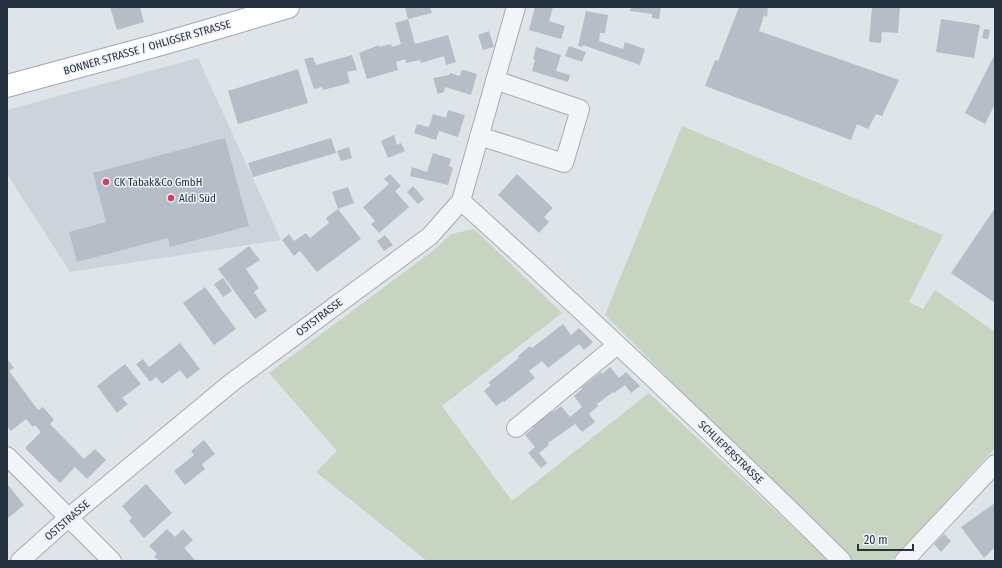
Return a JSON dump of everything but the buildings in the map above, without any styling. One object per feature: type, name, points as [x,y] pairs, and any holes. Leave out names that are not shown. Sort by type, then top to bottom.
[{"type":"main road","name":"BONNER STRASSE / OHLIGSER STRASSE","points":[[7,86],[169,42],[288,7]]},
{"type":"street","name":"OSTSTRASSE","points":[[20,561],[68,518],[231,383],[430,236],[461,201],[516,7]]},
{"type":"street","points":[[479,136],[564,164],[580,109],[495,80]]},
{"type":"street","name":"SCHLIEPERSTRASSE","points":[[461,201],[729,449],[842,561]]},
{"type":"street","points":[[516,428],[617,344]]},
{"type":"street","points":[[7,456],[112,561]]},
{"type":"street","points":[[904,561],[995,464]]},
{"type":"shaded area","points":[[198,58],[281,240],[70,272],[7,174],[7,110]]},
{"type":"green space","points":[[682,126],[943,235],[909,302],[923,309],[935,290],[995,332],[995,448],[891,561],[851,561],[605,315]]},
{"type":"green space","points":[[474,229],[562,313],[442,406],[512,501],[649,393],[829,561],[427,561],[316,472],[337,451],[269,373],[434,250],[451,234]]},
{"type":"place","name":"CK Tabak&Co GmbH","points":[[106,182]]},
{"type":"place","name":"Aldi Süd","points":[[171,198]]}]
